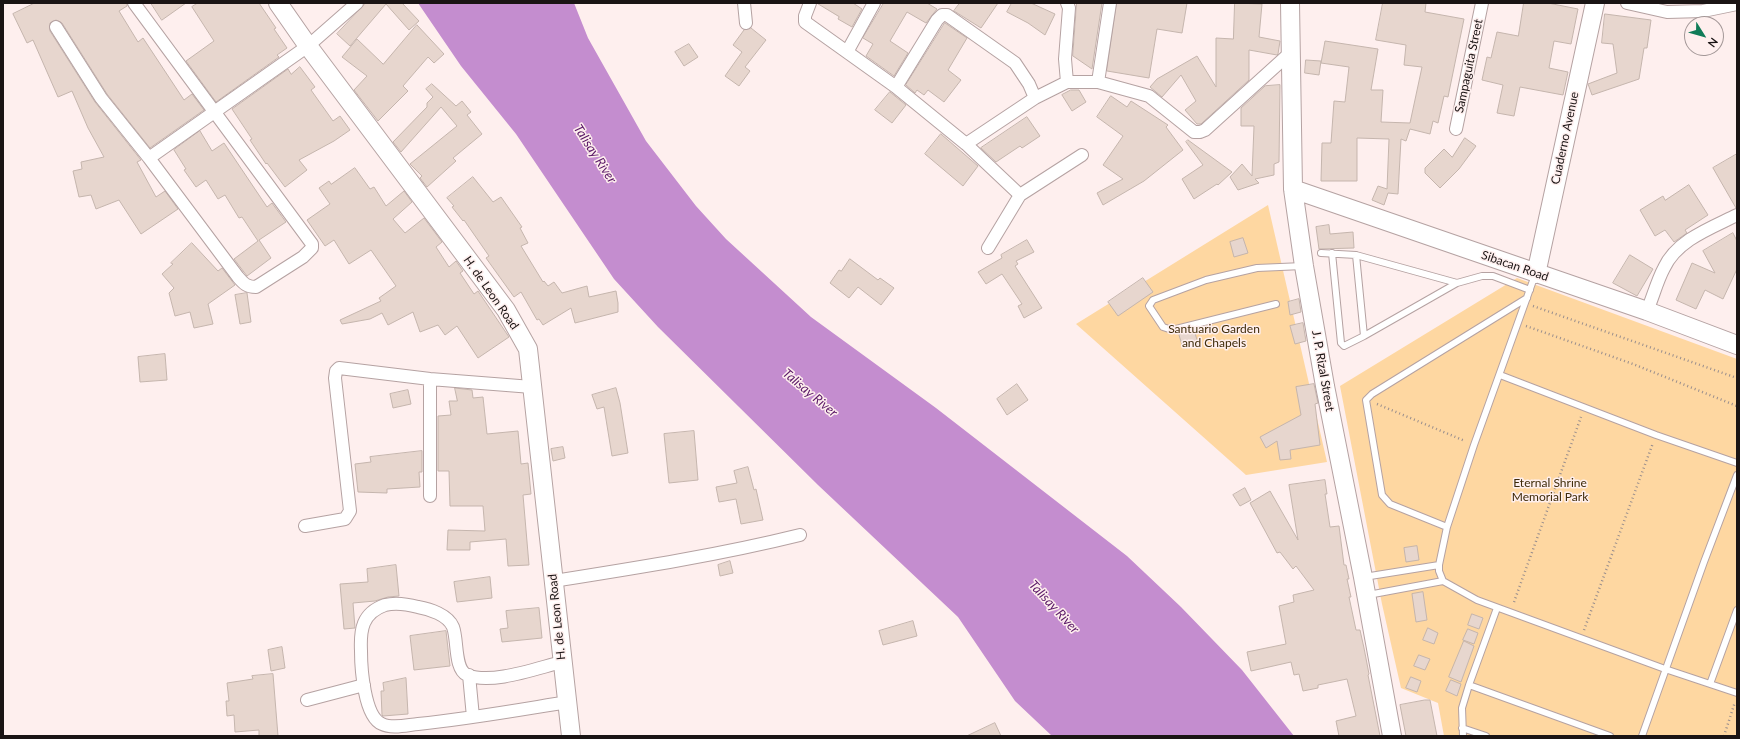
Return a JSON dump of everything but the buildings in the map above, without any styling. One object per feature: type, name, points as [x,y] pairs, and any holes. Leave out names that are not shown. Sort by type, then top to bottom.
[{"type":"street","points":[[56,27],[101,98],[246,285],[256,287],[303,257],[312,248],[312,244],[134,3]]},
{"type":"street","name":"H. de Leon Road","points":[[278,3],[308,46],[506,310],[528,349],[571,736]]},
{"type":"street","points":[[149,158],[308,46],[357,3]]},
{"type":"street","points":[[744,3],[746,23]]},
{"type":"street","points":[[810,3],[805,16],[805,22],[896,87],[966,144],[1020,195]]},
{"type":"street","points":[[847,52],[874,3]]},
{"type":"street","points":[[1067,3],[1069,8],[1065,59],[1067,82]]},
{"type":"street","points":[[1098,82],[1110,3]]},
{"type":"street","name":"J. P. Rizal Street","points":[[1290,3],[1293,189],[1304,266],[1325,386],[1363,577],[1392,736]]},
{"type":"street","name":"Sampaguita Street","points":[[1456,129],[1482,3]]},
{"type":"street","name":"Cuaderno Avenue","points":[[1536,274],[1595,3]]},
{"type":"street","points":[[1627,3],[1667,12],[1703,11],[1737,4]]},
{"type":"street","points":[[896,87],[937,20],[942,15],[946,15],[1015,63],[1029,84],[1035,98]]},
{"type":"street","points":[[966,144],[1035,98],[1067,82],[1098,82],[1149,96],[1194,132],[1200,132],[1205,130],[1290,54]]},
{"type":"street","points":[[988,248],[1020,195],[1082,155]]},
{"type":"street","name":"Sibacan Road","points":[[1293,189],[1647,311],[1737,346]]},
{"type":"street","points":[[1647,311],[1664,267],[1676,250],[1692,238],[1737,215]]},
{"type":"street","points":[[305,526],[345,519],[350,511],[335,378],[336,371],[339,368],[430,379],[532,387]]},
{"type":"street","points":[[430,379],[430,496]]},
{"type":"street","points":[[554,581],[646,567],[735,551],[800,535]]},
{"type":"street","points":[[562,662],[502,676],[484,678],[469,676],[463,672],[460,666],[453,627],[448,620],[436,612],[403,603],[386,605],[372,611],[365,621],[360,634],[361,662],[368,703],[374,718],[381,724],[393,726],[473,717],[568,702]]},
{"type":"street","points":[[469,676],[473,717]]},
{"type":"street","points":[[307,700],[364,685]]},
{"type":"lane","points":[[1321,253],[1356,255],[1456,283]]},
{"type":"lane","points":[[1332,254],[1341,343],[1344,346],[1456,283],[1482,276],[1493,276],[1530,290]]},
{"type":"lane","points":[[1356,255],[1364,336]]},
{"type":"lane","points":[[1276,304],[1172,330],[1163,327],[1150,306],[1153,300],[1206,280],[1257,268],[1304,266]]},
{"type":"lane","points":[[1442,581],[1439,565],[1447,527],[1474,445],[1536,274]]},
{"type":"lane","points":[[1447,527],[1390,504],[1382,495],[1366,400],[1372,394],[1526,300]]},
{"type":"lane","points":[[1500,375],[1656,435],[1737,463]]},
{"type":"lane","points":[[1642,736],[1665,669],[1737,475]]},
{"type":"lane","points":[[1363,577],[1439,565]]},
{"type":"lane","points":[[1366,595],[1442,581],[1477,600],[1497,608],[1737,695]]},
{"type":"lane","points":[[1463,736],[1462,708],[1497,608]]},
{"type":"lane","points":[[1710,684],[1737,610]]},
{"type":"lane","points":[[1469,685],[1610,736]]},
{"type":"lane","points":[[1462,728],[1486,736]]},
{"type":"path","points":[[1526,300],[1737,378]]},
{"type":"path","points":[[1518,324],[1633,364],[1737,406]]},
{"type":"path","points":[[1366,400],[1474,445]]},
{"type":"path","points":[[1510,612],[1584,407]]},
{"type":"path","points":[[1581,639],[1656,435]]},
{"type":"path","points":[[1724,736],[1737,695]]},
{"type":"green space","name":"Santuario Garden and Chapels","points":[[1268,205],[1327,462],[1246,475],[1076,324]]},
{"type":"green space","name":"Eternal Shrine Memorial Park","points":[[1517,278],[1737,359],[1737,736],[1444,736],[1438,703],[1401,688],[1382,604],[1340,386]]},
{"type":"water","name":"Talisay River","points":[[418,3],[574,3],[588,38],[646,141],[696,206],[726,239],[811,317],[936,408],[1127,556],[1181,607],[1242,670],[1294,736],[1052,736],[1015,701],[958,617],[818,485],[658,327],[614,279],[516,134],[461,66]]}]
